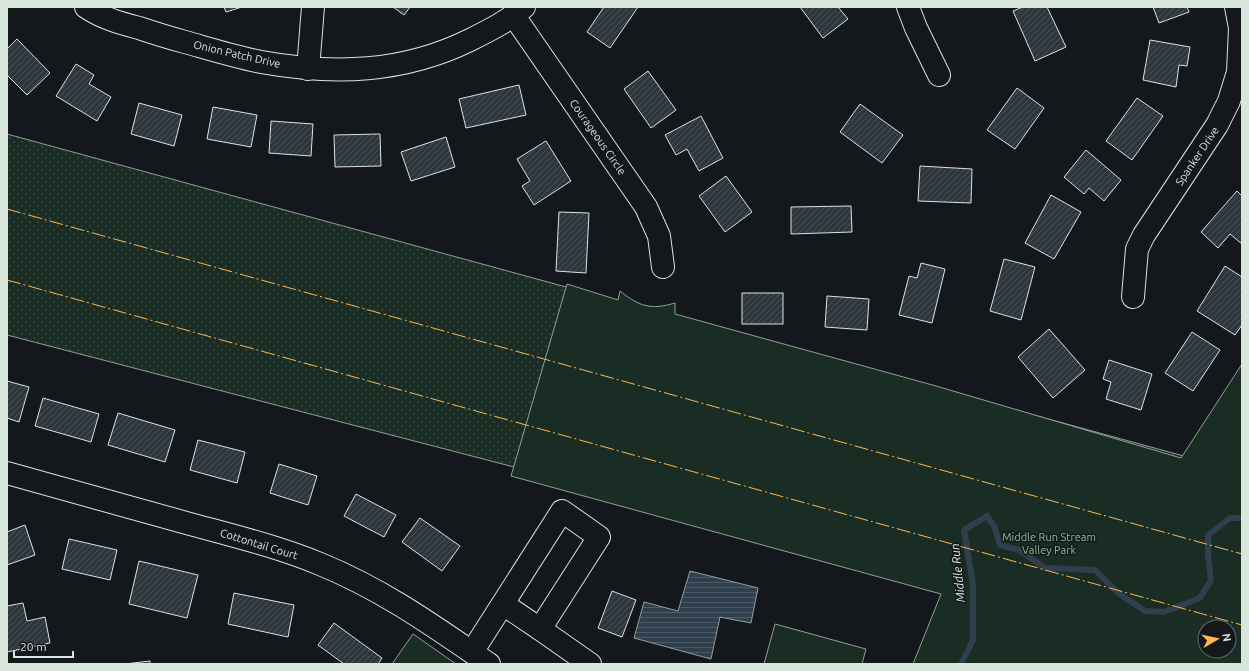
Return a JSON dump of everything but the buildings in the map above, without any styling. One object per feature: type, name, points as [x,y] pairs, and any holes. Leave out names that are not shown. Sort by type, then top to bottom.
[{"type":"street","name":"Onion Patch Drive","points":[[86,7],[105,18],[174,39],[260,62],[308,69],[353,70],[404,64],[431,56],[458,46],[496,27],[519,11]]},
{"type":"street","points":[[308,69],[313,7]]},
{"type":"street","points":[[908,7],[916,28],[940,76]]},
{"type":"street","name":"Spanker Drive","points":[[1132,297],[1138,249],[1144,235],[1217,125],[1229,101],[1238,72],[1240,28],[1236,7]]},
{"type":"street","name":"Courageous Circle","points":[[519,11],[646,207],[659,236],[662,267]]},
{"type":"street","name":"Cottontail Court","points":[[7,473],[237,537],[321,564],[398,602],[489,664]]},
{"type":"street","points":[[472,652],[562,511],[599,538],[540,629]]},
{"type":"street","points":[[503,604],[590,664]]},
{"type":"green space","points":[[7,134],[1242,472],[1231,619],[1197,619],[1197,629],[1167,637],[7,335]]},
{"type":"green space","name":"Middle Run Stream Valley Park","points":[[567,284],[618,300],[620,291],[634,301],[646,306],[659,306],[675,303],[675,314],[936,386],[1181,458],[1242,364],[1242,664],[913,664],[941,594],[511,476]]},
{"type":"green space","points":[[775,624],[866,649],[862,664],[764,664]]},
{"type":"green space","points":[[413,634],[456,664],[392,664]]},
{"type":"water","points":[[690,571],[758,588],[751,623],[720,617],[711,659],[634,638],[644,602],[678,611]]},
{"type":"waterway","name":"Middle Run","points":[[961,664],[973,640],[973,585],[964,530],[987,516],[994,526],[1000,545],[1019,550],[1045,568],[1095,570],[1118,593],[1145,611],[1164,612],[1200,598],[1211,580],[1208,557],[1208,535],[1230,518],[1242,518]]},
{"type":"power","points":[[7,209],[1242,554]]},
{"type":"power","points":[[7,280],[1242,625]]}]
